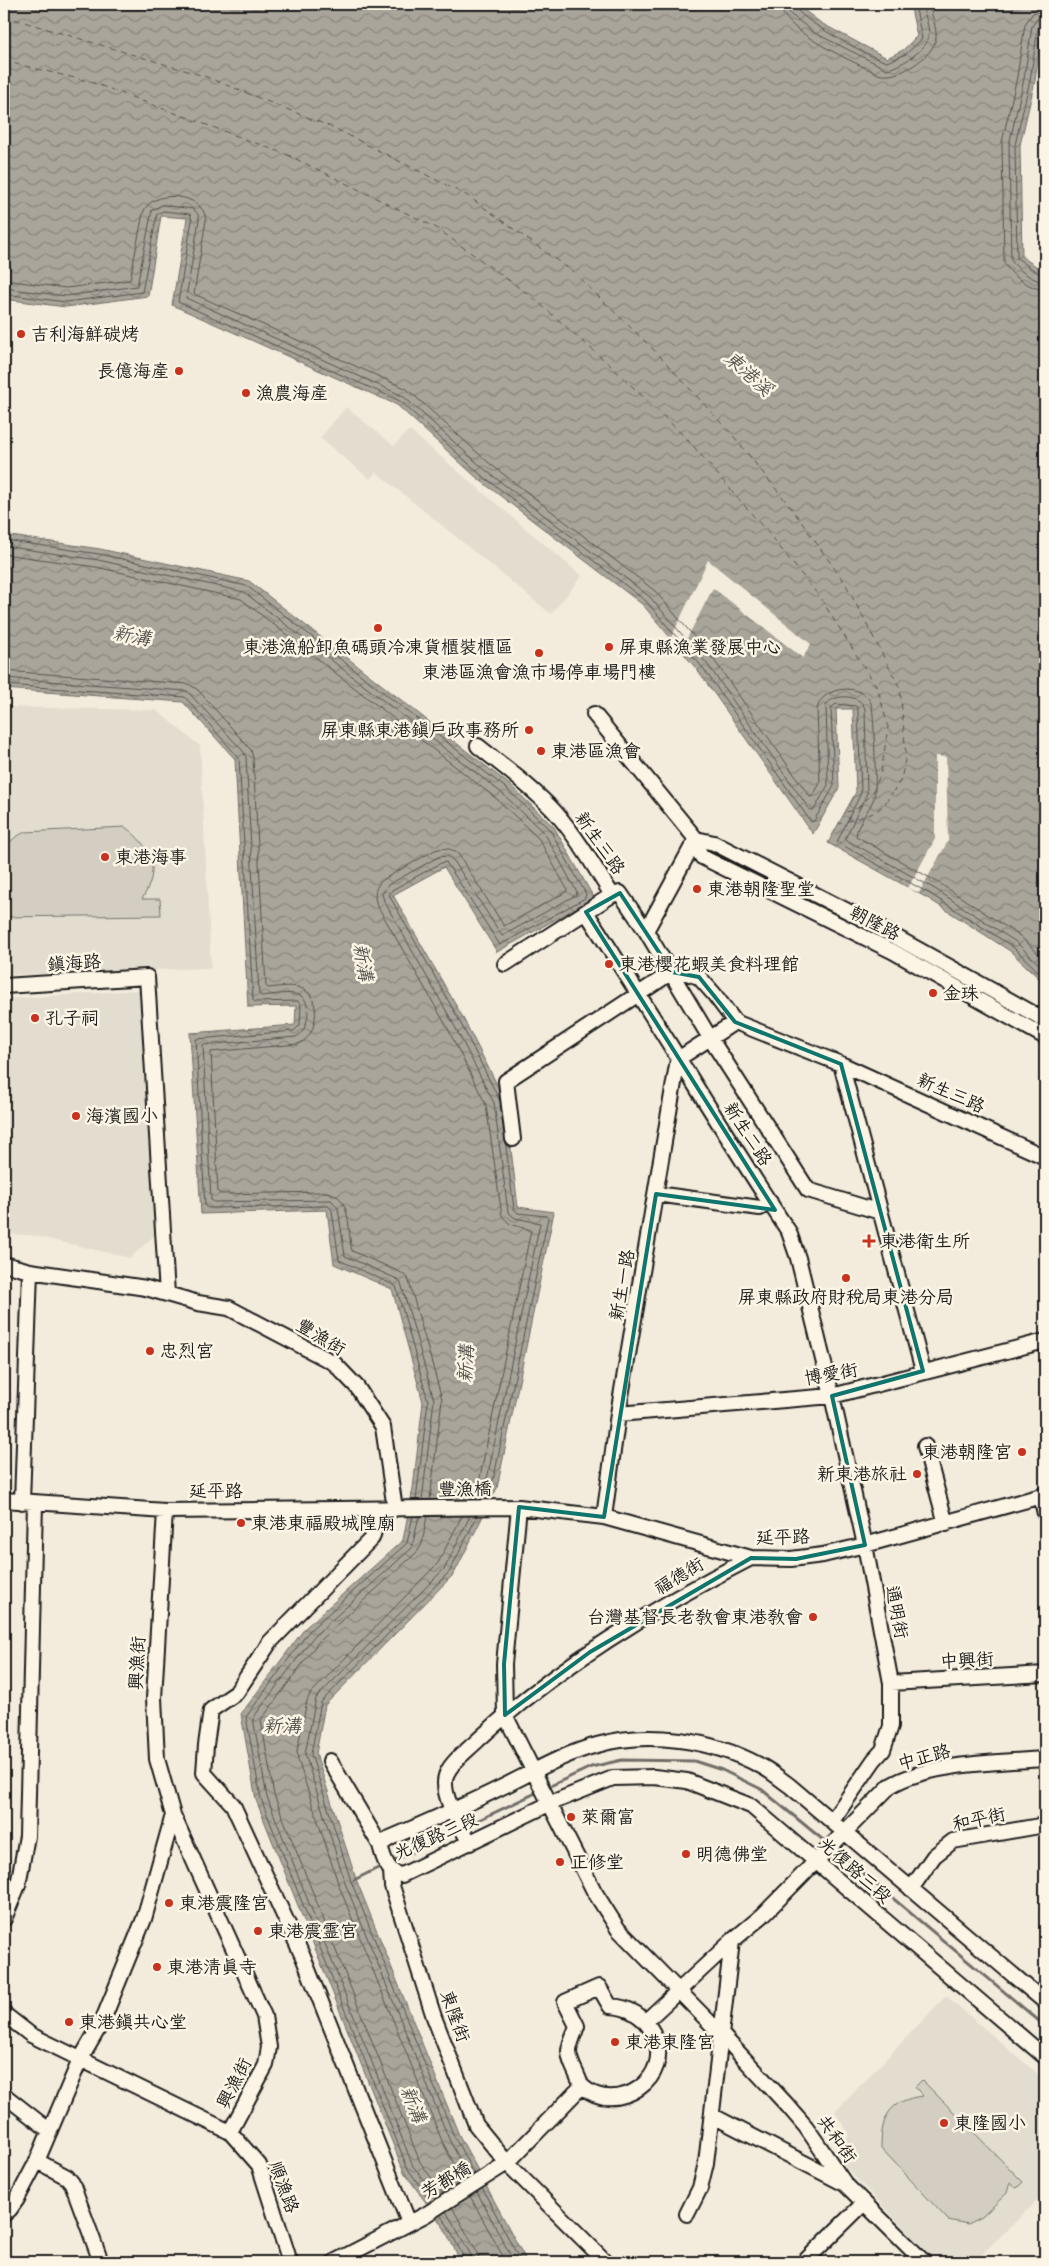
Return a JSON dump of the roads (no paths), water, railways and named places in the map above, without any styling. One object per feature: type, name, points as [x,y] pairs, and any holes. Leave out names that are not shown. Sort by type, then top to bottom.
[{"type":"street","name":"朝隆路","points":[[594,714],[696,840],[702,857],[892,952],[1045,1037]]},
{"type":"street","name":"新生三路","points":[[478,746],[554,810],[572,833],[612,895],[620,893],[672,972],[710,1038],[808,1190],[880,1212]]},
{"type":"street","name":"朝隆路","points":[[696,840],[714,843],[867,920],[1045,1020]]},
{"type":"street","points":[[646,931],[696,840]]},
{"type":"street","points":[[505,964],[612,895]]},
{"type":"street","name":"新生二路","points":[[586,912],[639,994],[678,1060],[789,1232],[798,1258],[832,1396]]},
{"type":"street","points":[[513,1139],[506,1081],[672,972],[687,973],[699,977],[735,1022],[678,1060]]},
{"type":"street","name":"鎮海路","points":[[4,986],[147,977],[167,1294]]},
{"type":"street","name":"新生三路","points":[[735,1022],[841,1064],[1045,1157]]},
{"type":"street","name":"新生一路","points":[[604,1516],[618,1414],[678,1060]]},
{"type":"street","points":[[841,1064],[922,1371]]},
{"type":"street","points":[[656,1194],[760,1208],[770,1202]]},
{"type":"street","points":[[4,1264],[30,1271],[27,1836],[18,1885],[4,1919]]},
{"type":"street","name":"豐漁街","points":[[30,1271],[146,1288],[198,1303],[229,1308],[334,1364],[357,1387],[383,1427],[388,1509]]},
{"type":"street","name":"博愛街","points":[[618,1414],[832,1396],[922,1371],[1045,1341]]},
{"type":"street","name":"通明街","points":[[832,1396],[865,1545],[891,1683],[891,1726],[883,1750],[874,1760],[832,1822]]},
{"type":"street","points":[[925,1446],[946,1524]]},
{"type":"street","points":[[1043,1496],[1045,1514]]},
{"type":"street","name":"延平路","points":[[519,1507],[604,1516],[751,1558],[796,1558],[865,1545],[1043,1496]]},
{"type":"street","points":[[4,1500],[29,1502]]},
{"type":"street","name":"延平路","points":[[29,1502],[165,1511],[412,1509]]},
{"type":"street","points":[[519,1507],[504,1664],[505,1715],[594,1891],[612,1922],[678,1990]]},
{"type":"street","name":"豐漁橋","points":[[412,1509],[519,1507]]},
{"type":"street","points":[[334,2262],[409,2223],[303,1958],[233,1805],[204,1773],[206,1745],[212,1710],[236,1693],[270,1642],[372,1538],[388,1509]]},
{"type":"street","name":"興漁街","points":[[4,2014],[31,2035],[230,2132],[266,2065],[269,2047],[264,2016],[173,1815],[157,1759],[154,1698],[165,1511]]},
{"type":"street","name":"福德街","points":[[452,1811],[445,1784],[446,1774],[505,1715],[590,1652],[714,1576],[751,1558]]},
{"type":"street","name":"中興街","points":[[891,1683],[1045,1674]]},
{"type":"street","name":"光復路三段","points":[[1045,2002],[911,1890],[841,1837],[832,1822],[790,1786],[760,1765],[733,1752],[688,1741],[635,1738],[597,1744],[536,1776],[390,1838],[381,1848],[391,1871],[396,1875],[402,1875],[470,1843],[549,1801],[613,1778],[654,1777],[687,1781],[751,1806],[821,1857],[1045,2057]]},
{"type":"street","name":"中正路","points":[[821,1857],[879,1796],[890,1786],[908,1777],[971,1764],[1045,1759]]},
{"type":"street","points":[[330,1761],[381,1848]]},
{"type":"street","points":[[452,1811],[470,1843]]},
{"type":"street","points":[[4,2214],[17,2199],[37,2162],[80,2060],[102,2022],[144,1919],[173,1815]]},
{"type":"street","name":"和平街","points":[[911,1890],[934,1856],[954,1841],[1045,1825]]},
{"type":"street","points":[[646,2021],[732,1941],[762,1916],[821,1857]]},
{"type":"street","name":"東隆街","points":[[391,1871],[392,1886],[434,2016],[476,2125],[507,2163],[606,2262]]},
{"type":"street","points":[[687,2214],[700,2188],[712,2116],[732,1941]]},
{"type":"street","points":[[599,1987],[610,2006],[620,2007],[633,2012],[646,2021],[658,2043],[658,2062],[652,2077],[640,2090],[624,2095],[610,2096],[594,2093],[582,2086],[569,2053],[572,2036],[577,2026],[565,2002],[599,1987]]},
{"type":"street","name":"共和街","points":[[678,1990],[806,2127],[845,2184],[924,2262]]},
{"type":"street","points":[[507,2163],[582,2086]]},
{"type":"street","points":[[4,2095],[50,2131]]},
{"type":"street","points":[[712,2116],[845,2184]]},
{"type":"street","name":"順漁路","points":[[230,2132],[258,2165],[290,2262]]},
{"type":"street","points":[[37,2162],[66,2176],[72,2183],[101,2262]]},
{"type":"street","name":"芳都橋","points":[[409,2223],[486,2178],[507,2163]]},
{"type":"street","points":[[804,2262],[864,2202]]},
{"type":"water","name":"東港溪","points":[[4,4],[796,4],[821,23],[887,58],[903,50],[917,36],[910,4],[1045,4],[1035,81],[1020,145],[1022,257],[1045,272],[1045,984],[1010,951],[929,899],[828,843],[856,792],[853,709],[836,709],[839,788],[813,834],[699,672],[643,605],[477,478],[397,405],[172,305],[187,218],[161,216],[148,296],[66,307],[4,299]]},
{"type":"water","name":"新溝","points":[[4,535],[100,549],[249,581],[510,785],[554,827],[594,898],[497,952],[444,867],[393,895],[462,1016],[505,1100],[518,1207],[554,1212],[497,1488],[454,1574],[325,1705],[316,1754],[356,1879],[459,2135],[527,2262],[461,2262],[444,2228],[404,2172],[256,1800],[241,1714],[305,1628],[403,1540],[413,1488],[423,1402],[392,1289],[334,1264],[327,1210],[201,1214],[190,1033],[295,1025],[296,1006],[248,1007],[235,759],[183,702],[4,689]]},
{"type":"waterway","points":[[546,1788],[591,1767],[622,1760],[694,1761],[722,1770],[761,1789],[828,1844]]},
{"type":"waterway","points":[[464,1827],[540,1791]]},
{"type":"waterway","points":[[390,1863],[459,1830]]},
{"type":"waterway","points":[[833,1848],[1045,2026]]},
{"type":"waterway","points":[[354,1880],[384,1865]]},
{"type":"place","name":"吉利海鮮碳烤","points":[[21,334]]},
{"type":"place","name":"長億海產","points":[[179,371]]},
{"type":"place","name":"漁農海產","points":[[246,393]]},
{"type":"place","name":"東港漁船卸魚碼頭冷凍貨櫃裝櫃區","points":[[378,628]]},
{"type":"place","name":"屏東縣漁業發展中心","points":[[609,647]]},
{"type":"place","name":"東港區漁會漁市場停車場門樓","points":[[539,653]]},
{"type":"place","name":"屏東縣東港鎮戶政事務所","points":[[529,730]]},
{"type":"place","name":"東港區漁會","points":[[541,751]]},
{"type":"place","name":"東港海事","points":[[105,857]]},
{"type":"place","name":"東港朝隆聖堂","points":[[697,889]]},
{"type":"place","name":"東港櫻花蝦美食料理館","points":[[609,964]]},
{"type":"place","name":"金珠","points":[[933,993]]},
{"type":"place","name":"孔子祠","points":[[35,1018]]},
{"type":"place","name":"海濱國小","points":[[76,1116]]},
{"type":"place","name":"東港衛生所","points":[[869,1241]]},
{"type":"place","name":"屏東縣政府財稅局東港分局","points":[[846,1278]]},
{"type":"place","name":"忠烈宮","points":[[150,1351]]},
{"type":"place","name":"東港朝隆宮","points":[[1022,1452]]},
{"type":"place","name":"新東港旅社","points":[[917,1474]]},
{"type":"place","name":"東港東福殿城隍廟","points":[[241,1523]]},
{"type":"place","name":"台灣基督長老教會東港教會","points":[[813,1617]]},
{"type":"place","name":"萊爾富","points":[[571,1817]]},
{"type":"place","name":"明德佛堂","points":[[686,1854]]},
{"type":"place","name":"正修堂","points":[[560,1862]]},
{"type":"place","name":"東港震隆宮","points":[[169,1903]]},
{"type":"place","name":"東港震霊宮","points":[[258,1931]]},
{"type":"place","name":"東港清真寺","points":[[157,1967]]},
{"type":"place","name":"東港鎮共心堂","points":[[69,2022]]},
{"type":"place","name":"東港東隆宮","points":[[615,2042]]},
{"type":"place","name":"東隆國小","points":[[944,2123]]}]
